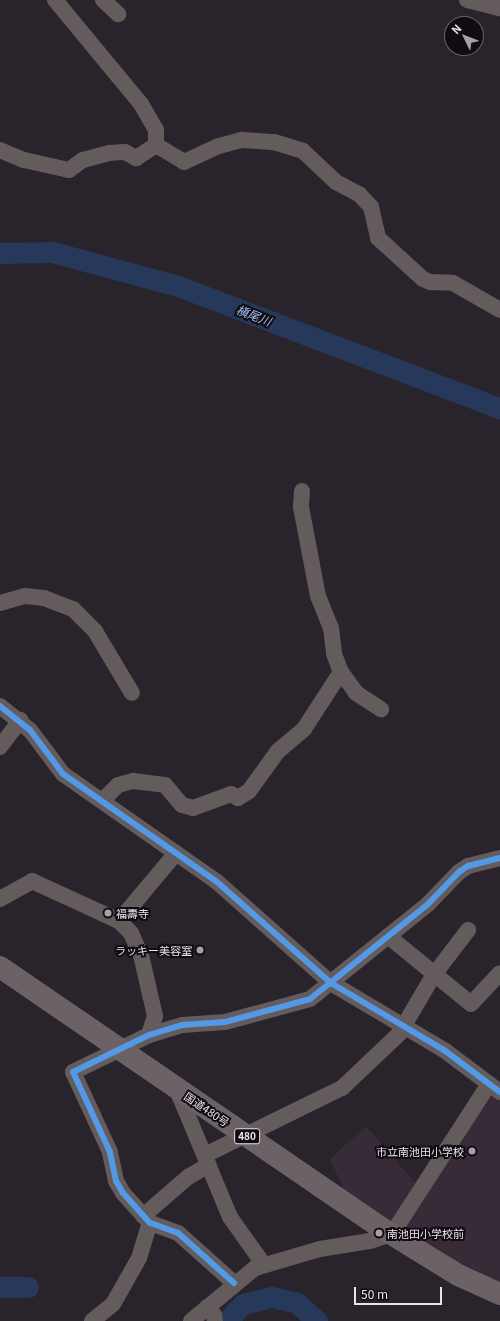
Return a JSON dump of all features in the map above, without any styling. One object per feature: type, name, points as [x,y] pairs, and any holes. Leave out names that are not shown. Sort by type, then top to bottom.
[{"type":"highway","name":"国道480号","points":[[0,967],[392,1234],[458,1275],[500,1294]]},
{"type":"street","points":[[103,0],[118,14]]},
{"type":"street","points":[[467,0],[500,8]]},
{"type":"street","points":[[63,3],[141,104],[156,130],[156,145]]},
{"type":"street","points":[[156,145],[184,162],[219,146],[242,140],[274,142],[303,150],[336,182],[359,194],[371,207],[378,238],[423,279],[430,282],[453,283],[500,310]]},
{"type":"street","points":[[0,150],[24,160],[69,170],[83,160],[109,153],[125,152],[136,158],[156,145]]},
{"type":"street","points":[[302,491],[301,507],[318,596],[331,628],[334,654],[341,672],[356,693],[381,709]]},
{"type":"street","points":[[0,603],[25,596],[44,598],[73,609],[95,631],[132,694]]},
{"type":"street","points":[[103,800],[118,785],[133,781],[165,785],[182,805],[193,808],[230,794],[238,798],[249,791],[278,751],[304,729],[341,672]]},
{"type":"street","points":[[0,706],[20,720],[63,774],[103,800],[257,915],[331,983],[404,1025],[495,1088],[392,1234],[370,1241],[320,1248],[264,1265],[244,1274],[191,1321]]},
{"type":"street","points":[[0,747],[20,720]]},
{"type":"street","points":[[119,921],[176,854]]},
{"type":"street","points":[[234,1283],[178,1233],[147,1219],[116,1181],[110,1152],[73,1072],[149,1035],[182,1025],[225,1022],[291,1006],[310,999],[428,904],[459,872],[468,866],[500,858]]},
{"type":"street","points":[[0,899],[32,880],[119,921],[131,933],[141,954],[154,1016],[149,1035]]},
{"type":"street","points":[[92,1321],[113,1304],[139,1258],[147,1219],[188,1177],[207,1160],[248,1136],[330,1096],[399,1034],[433,976],[468,930]]},
{"type":"street","points":[[388,936],[433,976],[471,1004],[500,973]]},
{"type":"street","points":[[183,1092],[180,1098],[230,1217],[264,1265]]},
{"type":"street","points":[[207,1307],[214,1315],[215,1321]]},
{"type":"shaded area","points":[[489,1088],[500,1096],[500,1284],[469,1273],[345,1192],[330,1159],[366,1126],[422,1191]]},
{"type":"waterway","name":"槇尾川","points":[[0,253],[52,252],[178,286],[500,408]]},
{"type":"waterway","points":[[0,1287],[28,1287]]},
{"type":"waterway","points":[[227,1321],[243,1304],[272,1297],[297,1303],[317,1321]]},
{"type":"cycle path","points":[[0,706],[30,730],[63,774],[216,881],[331,983],[444,1050],[500,1092]]},
{"type":"cycle path","points":[[234,1283],[178,1233],[150,1223],[123,1193],[116,1181],[110,1152],[73,1072],[149,1035],[182,1025],[225,1022],[310,999],[428,904],[459,872],[468,866],[500,858]]},
{"type":"place","name":"福壽寺","points":[[108,913]]},
{"type":"place","name":"ラッキー美容室","points":[[200,950]]},
{"type":"place","name":"市立南池田小学校","points":[[472,1151]]},
{"type":"place","name":"南池田小学校前","points":[[379,1233]]}]
